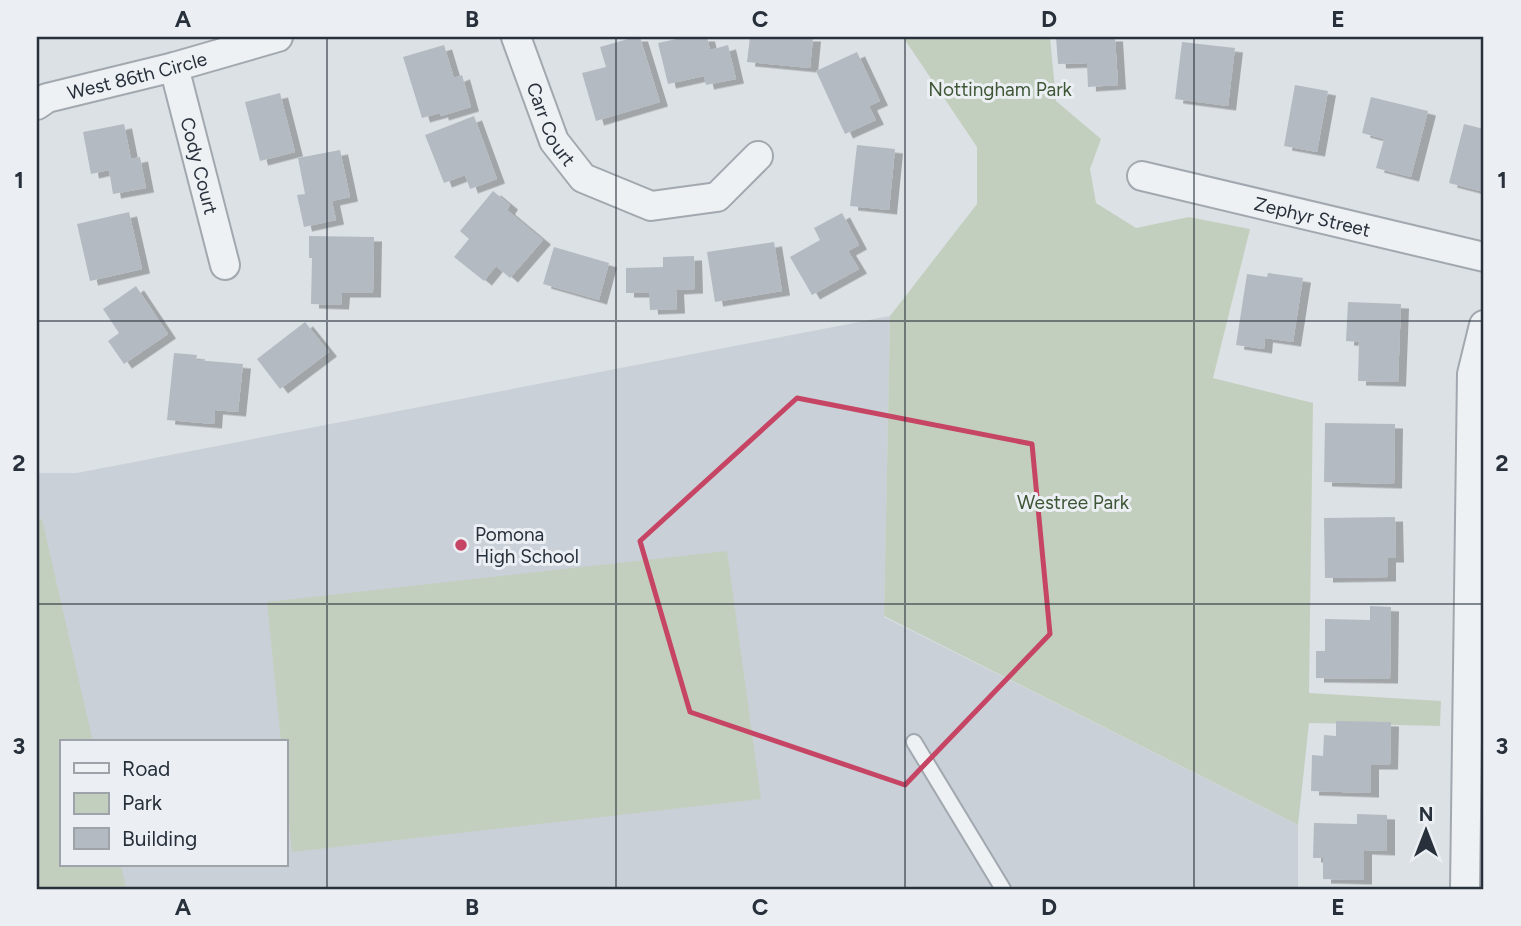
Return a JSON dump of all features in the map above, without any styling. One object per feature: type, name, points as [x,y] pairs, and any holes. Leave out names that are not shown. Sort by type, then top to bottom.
[{"type":"street","name":"West 86th Circle","points":[[37,105],[47,98],[278,37]]},
{"type":"street","name":"Carr Court","points":[[516,37],[554,141],[583,178],[651,206],[717,197],[758,156]]},
{"type":"street","name":"Cody Court","points":[[174,66],[225,265]]},
{"type":"street","name":"Zephyr Street","points":[[1142,176],[1484,257]]},
{"type":"street","points":[[1465,889],[1472,373],[1484,325]]},
{"type":"lane","points":[[914,742],[1003,889]]},
{"type":"highlighted area","points":[[797,398],[1032,444],[1050,634],[905,785],[690,712],[640,541]]},
{"type":"shaded area","name":"Pomona High School","points":[[890,316],[884,617],[1298,825],[1298,889],[37,889],[37,473],[77,473]]},
{"type":"green space","name":"Westree Park","points":[[903,37],[1050,37],[1056,101],[1101,139],[1090,169],[1096,203],[1136,228],[1189,217],[1250,229],[1213,378],[1313,403],[1309,693],[1441,701],[1440,726],[1309,723],[1298,825],[884,616],[890,316],[977,204],[977,147]]},
{"type":"green space","points":[[42,519],[93,740],[60,740],[60,866],[121,866],[126,889],[37,889],[37,520]]},
{"type":"green space","points":[[727,551],[761,799],[292,852],[287,804],[287,740],[281,740],[267,602]]},
{"type":"building","points":[[640,37],[660,102],[596,121],[582,73],[606,67],[600,47]]},
{"type":"building","points":[[686,37],[707,37],[710,50],[728,45],[736,79],[706,85],[704,76],[668,84],[658,43]]},
{"type":"building","points":[[750,37],[813,37],[810,68],[747,62]]},
{"type":"building","points":[[1056,37],[1115,37],[1118,85],[1088,87],[1087,63],[1058,64]]},
{"type":"building","points":[[1182,42],[1235,48],[1228,106],[1175,99]]},
{"type":"building","points":[[444,45],[454,78],[462,75],[471,107],[441,116],[440,113],[422,118],[403,57]]},
{"type":"building","points":[[857,52],[880,101],[869,106],[876,120],[845,134],[816,71]]},
{"type":"building","points":[[1295,85],[1328,91],[1317,152],[1284,146]]},
{"type":"building","points":[[280,93],[295,152],[260,161],[245,102]]},
{"type":"building","points":[[1371,97],[1428,111],[1411,177],[1376,168],[1384,139],[1362,133]]},
{"type":"building","points":[[474,116],[497,179],[470,189],[465,175],[444,183],[425,135]]},
{"type":"building","points":[[124,124],[131,159],[140,157],[146,188],[113,194],[109,170],[91,174],[83,132]]},
{"type":"building","points":[[1464,124],[1484,129],[1484,192],[1449,183]]},
{"type":"building","points":[[857,145],[895,149],[889,210],[850,206]]},
{"type":"building","points":[[340,150],[350,197],[332,201],[336,220],[304,227],[297,195],[305,194],[298,158]]},
{"type":"building","points":[[493,191],[510,205],[507,210],[543,240],[510,278],[496,266],[484,281],[454,257],[469,239],[460,231]]},
{"type":"building","points":[[129,212],[142,269],[90,281],[77,224]]},
{"type":"building","points":[[842,213],[859,245],[848,251],[859,269],[812,295],[790,257],[820,240],[814,228]]},
{"type":"building","points":[[309,236],[374,237],[373,293],[342,293],[341,305],[311,304],[312,258],[309,258]]},
{"type":"building","points":[[774,242],[782,291],[715,302],[707,252]]},
{"type":"building","points":[[554,247],[609,263],[599,300],[543,284]]},
{"type":"building","points":[[694,256],[695,289],[676,290],[677,309],[650,310],[649,293],[626,293],[626,268],[663,267],[663,257]]},
{"type":"building","points":[[1268,273],[1303,278],[1293,342],[1265,338],[1264,349],[1236,345],[1247,274],[1267,277]]},
{"type":"building","points":[[136,286],[168,334],[124,364],[108,341],[119,333],[103,309]]},
{"type":"building","points":[[1348,302],[1401,304],[1398,382],[1358,381],[1359,342],[1346,341]]},
{"type":"building","points":[[305,322],[329,352],[280,389],[257,359]]},
{"type":"building","points":[[174,353],[197,355],[196,360],[243,364],[238,412],[215,410],[214,424],[167,420]]},
{"type":"building","points":[[1325,423],[1395,424],[1394,484],[1324,482]]},
{"type":"building","points":[[1395,517],[1396,558],[1388,558],[1388,577],[1325,578],[1324,518]]},
{"type":"building","points":[[1370,606],[1391,607],[1390,679],[1316,678],[1316,651],[1325,651],[1325,619],[1370,620]]},
{"type":"building","points":[[1336,721],[1391,722],[1390,765],[1371,765],[1371,793],[1311,791],[1312,755],[1323,756],[1324,735],[1336,736]]},
{"type":"building","points":[[1357,814],[1387,815],[1387,851],[1364,850],[1364,880],[1323,879],[1323,858],[1313,858],[1314,823],[1357,824]]},
{"type":"place","name":"Pomona High School","points":[[461,545]]},
{"type":"park label","name":"Nottingham Park","points":[[1000,89]]}]
